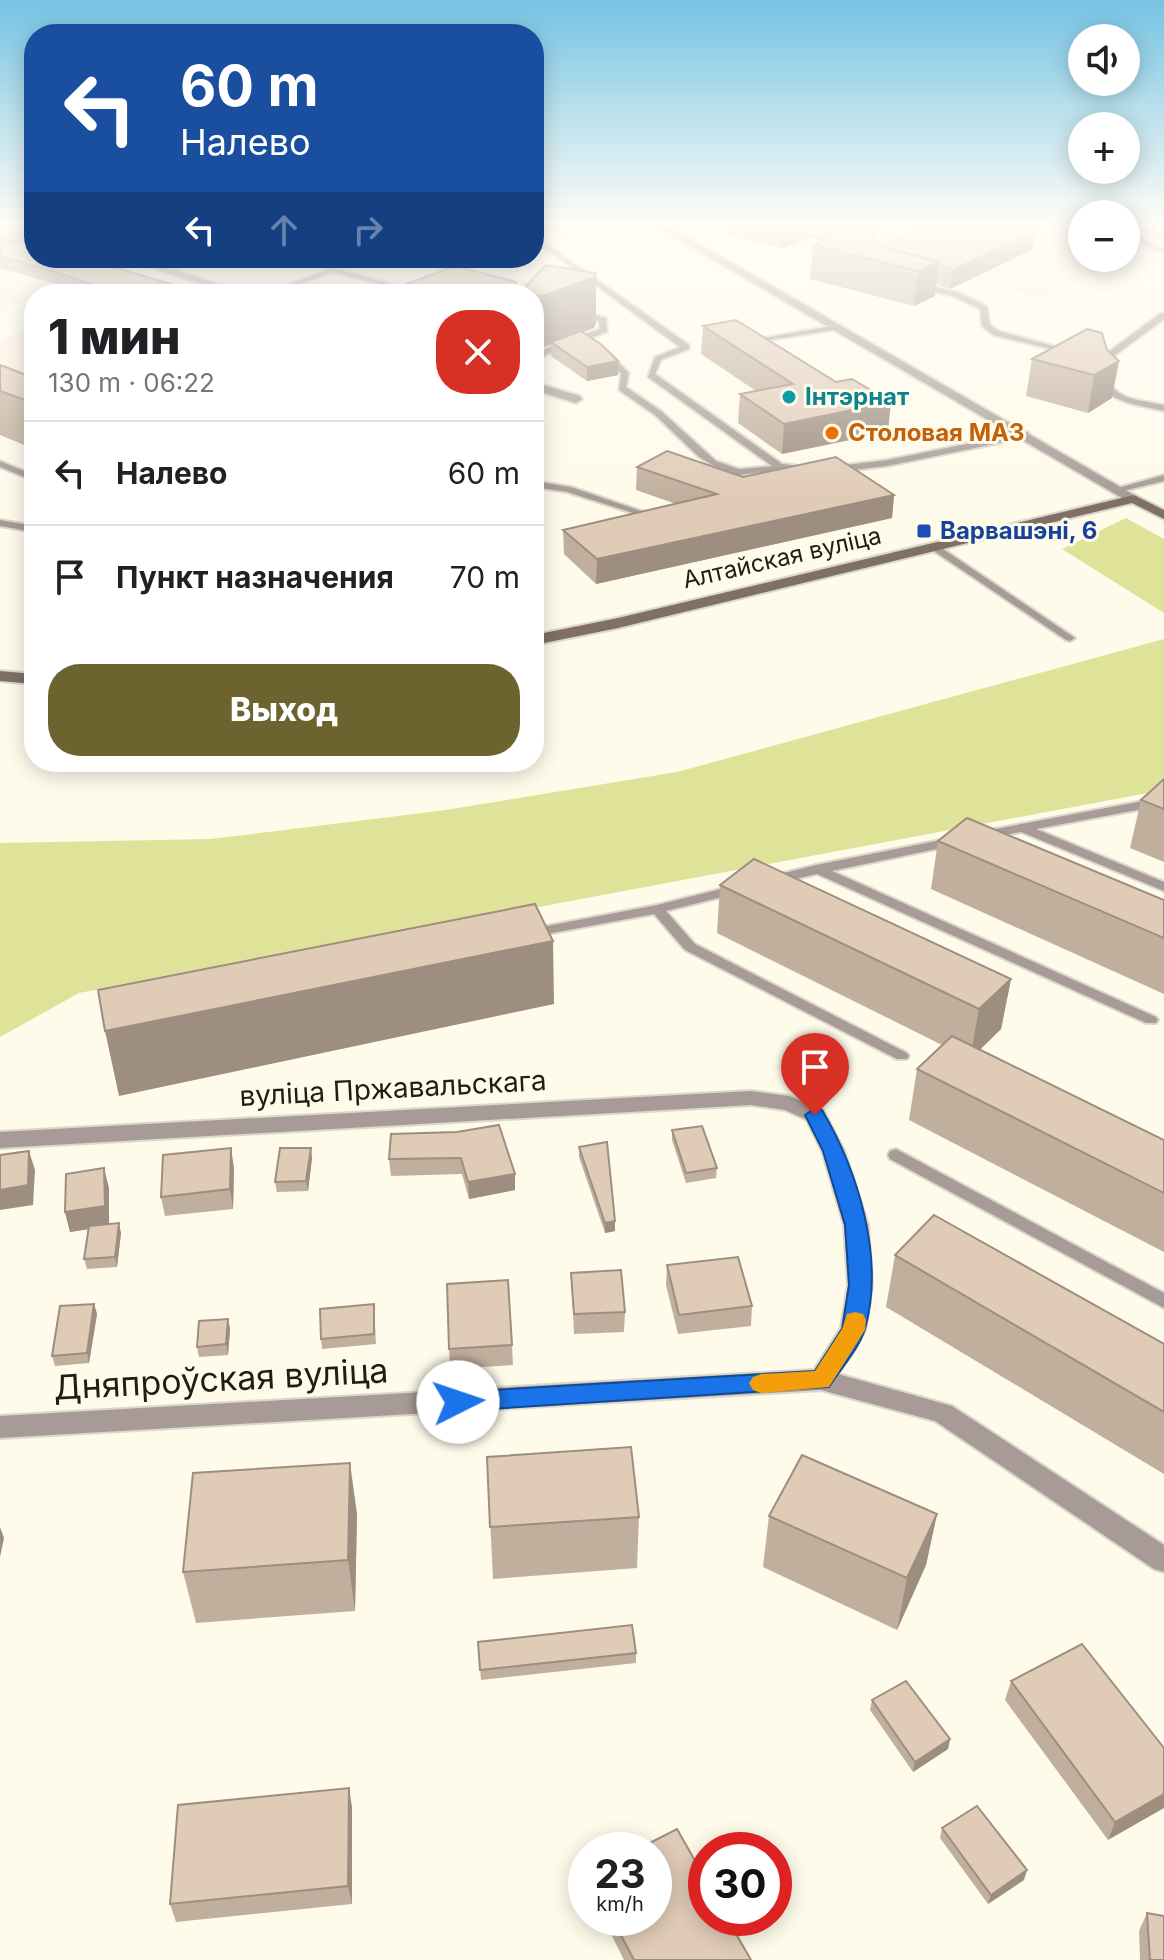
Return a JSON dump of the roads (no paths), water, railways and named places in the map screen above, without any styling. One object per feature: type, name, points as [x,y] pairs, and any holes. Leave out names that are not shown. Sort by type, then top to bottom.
[{"type":"main road","points":[[1134,499],[1164,515]]},
{"type":"main road","name":"Алтайская вуліца","points":[[544,638],[1134,499]]},
{"type":"main road","points":[[0,676],[24,678]]},
{"type":"street","points":[[815,314],[1134,499]]},
{"type":"street","points":[[544,389],[576,399]]},
{"type":"street","name":"вуліца Пржавальскага","points":[[0,1140],[751,1098],[789,1103],[815,1115],[833,1151],[856,1225],[860,1285],[853,1330],[821,1380]]},
{"type":"street","name":"Дняпроўская вуліца","points":[[0,1427],[821,1380],[943,1413],[1164,1560]]},
{"type":"lane","points":[[544,351],[588,340],[604,330],[603,320],[586,314]]},
{"type":"lane","points":[[641,314],[686,347]]},
{"type":"lane","points":[[985,314],[986,326],[996,333],[1102,361]]},
{"type":"lane","points":[[1164,315],[1102,361],[1100,373],[1105,388],[1116,395],[1164,408]]},
{"type":"lane","points":[[738,343],[837,327]]},
{"type":"lane","points":[[699,347],[686,347],[658,359],[651,375],[780,467]]},
{"type":"lane","points":[[608,357],[625,373],[622,388],[662,415],[711,464],[743,473],[780,467],[821,470],[852,468],[1026,435]]},
{"type":"lane","points":[[0,464],[24,474]]},
{"type":"lane","points":[[1119,489],[1164,478]]},
{"type":"lane","points":[[544,485],[568,489],[639,512]]},
{"type":"lane","points":[[0,523],[24,527]]},
{"type":"lane","points":[[934,547],[1070,638]]},
{"type":"lane","points":[[519,935],[657,909],[815,869],[1164,801]]},
{"type":"lane","points":[[1022,828],[1164,887]]},
{"type":"lane","points":[[815,869],[1151,1020]]},
{"type":"lane","points":[[657,909],[690,947],[902,1056]]},
{"type":"lane","points":[[896,1155],[1164,1301]]},
{"type":"place","name":"Інтэрнат","points":[[789,397]]},
{"type":"place","name":"Столовая МАЗ","points":[[832,433]]},
{"type":"place","name":"Варвашэні, 6","points":[[924,531]]}]
